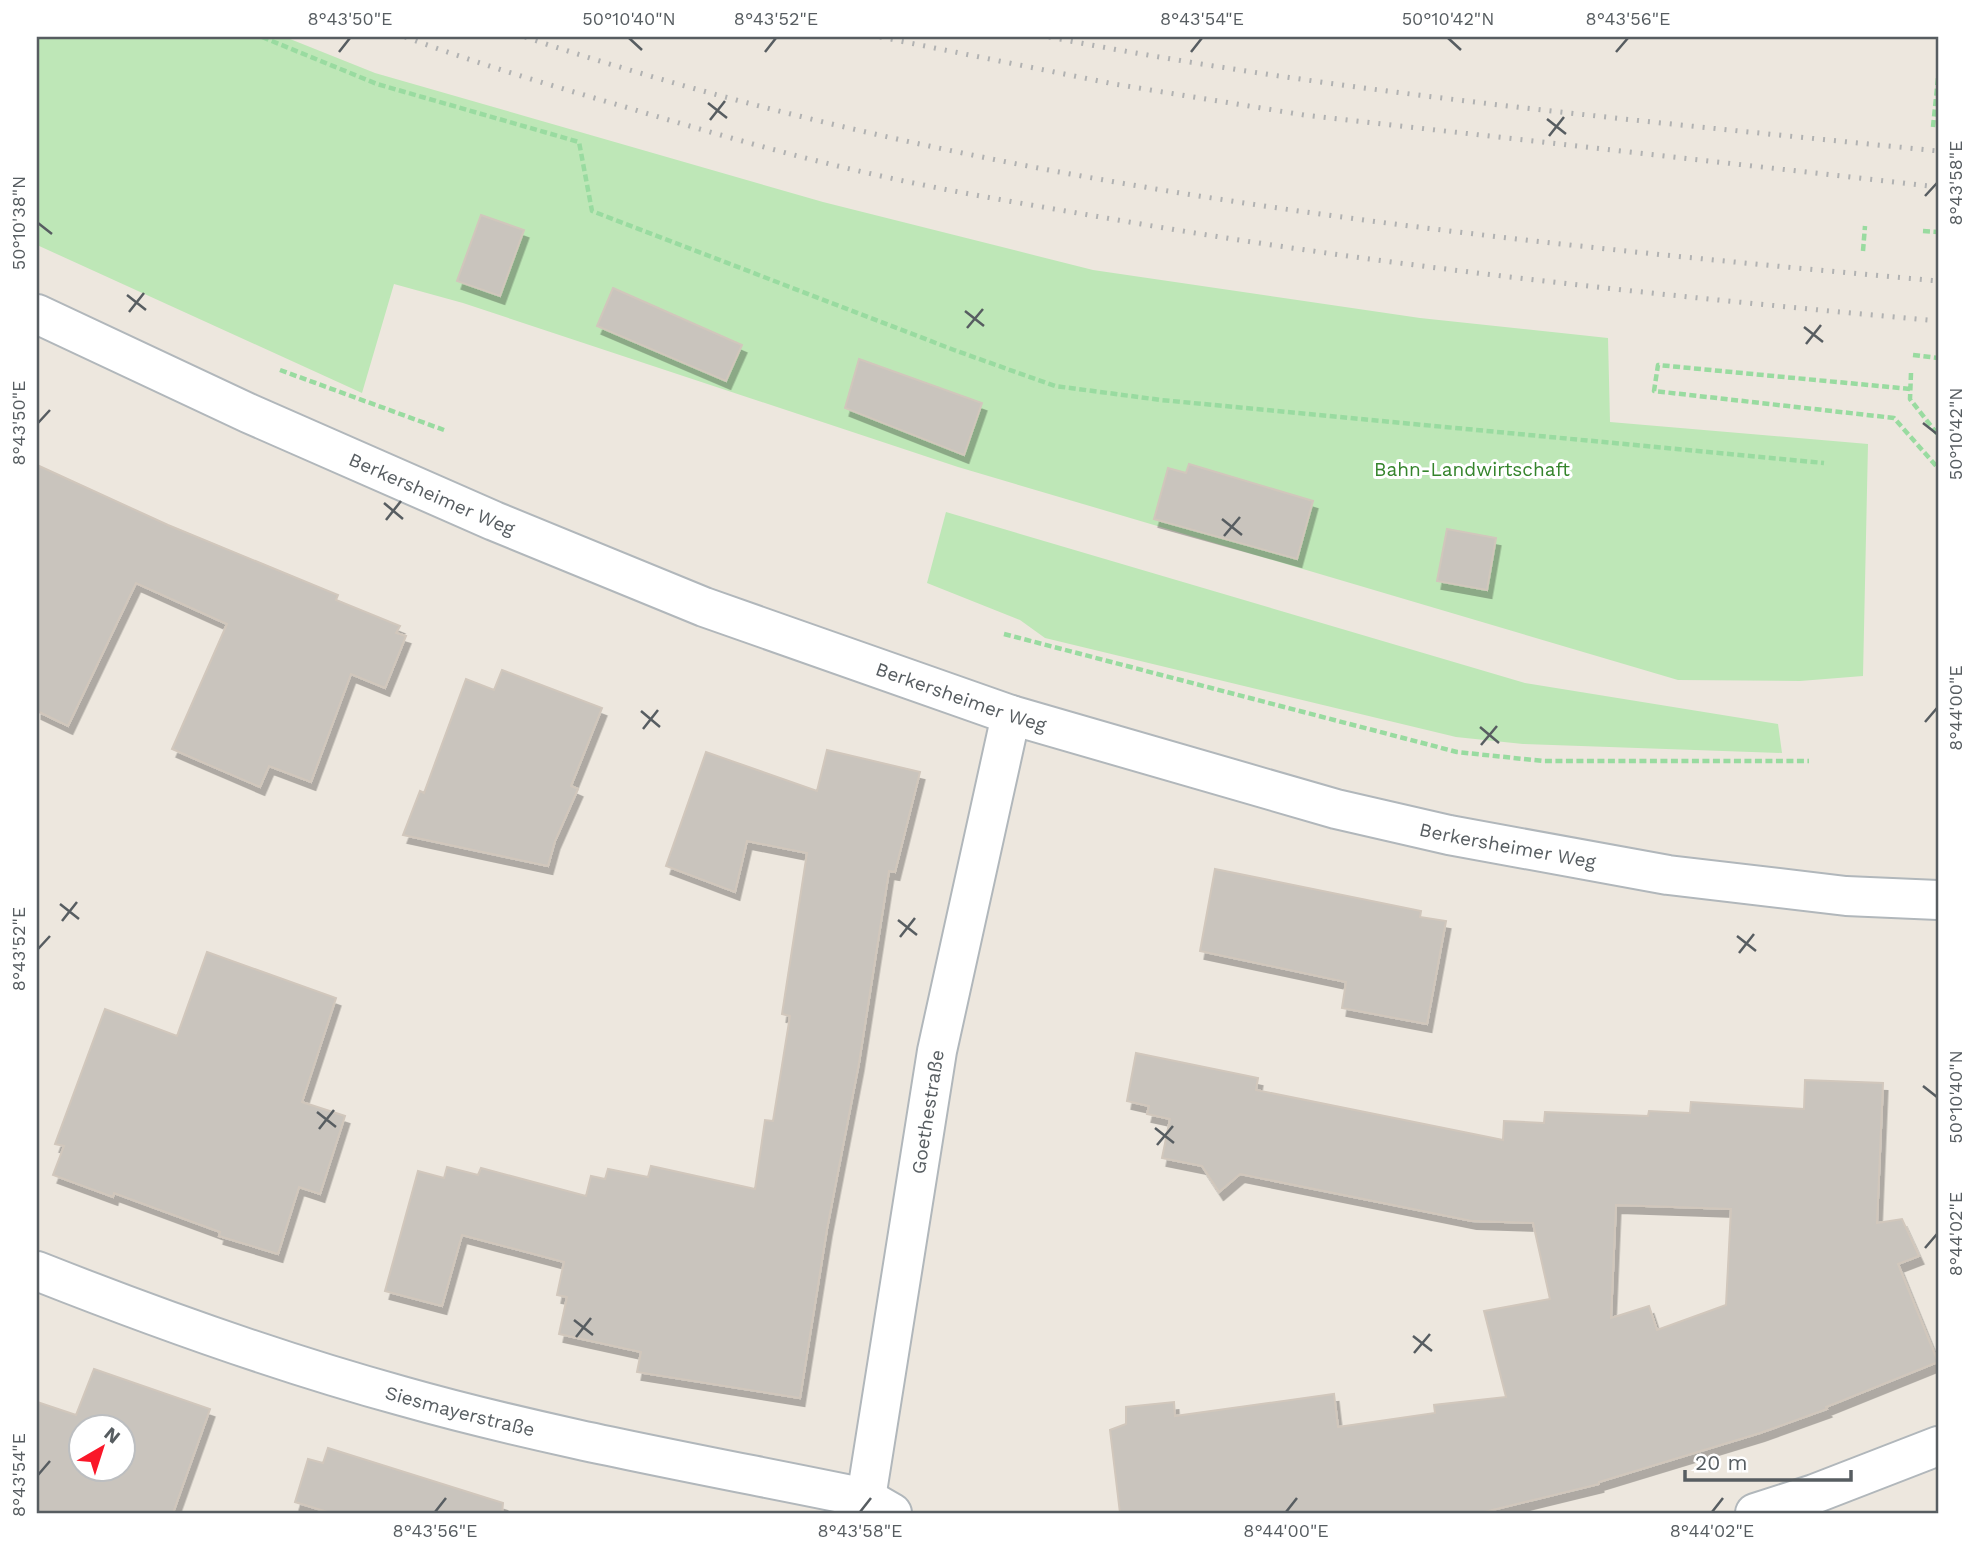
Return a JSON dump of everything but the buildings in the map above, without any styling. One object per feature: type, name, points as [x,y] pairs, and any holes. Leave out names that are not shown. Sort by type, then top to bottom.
[{"type":"street","name":"Berkersheimer Weg","points":[[37,314],[260,419],[507,526],[704,607],[1011,715],[1336,809],[1449,835],[1668,875],[1846,896],[1938,900]]},
{"type":"street","name":"Goethestraße","points":[[875,1508],[937,1051],[1011,715]]},
{"type":"street","name":"Siesmayerstraße","points":[[37,1271],[252,1350],[402,1396],[875,1508]]},
{"type":"street","points":[[1755,1513],[1814,1494],[1938,1446]]},
{"type":"path","points":[[262,37],[377,84],[579,142],[592,211],[954,351],[1055,386],[1161,400],[1824,463]]},
{"type":"path","points":[[1933,127],[1938,78]]},
{"type":"path","points":[[1863,251],[1865,226]]},
{"type":"path","points":[[1923,231],[1938,232]]},
{"type":"path","points":[[1913,355],[1938,358]]},
{"type":"path","points":[[1910,388],[1658,365],[1654,391],[1894,418],[1938,468]]},
{"type":"path","points":[[270,366],[444,430]]},
{"type":"path","points":[[1912,373],[1910,399],[1938,435]]},
{"type":"path","points":[[1004,634],[1457,752],[1544,761],[1809,761]]},
{"type":"green space","name":"Bahn-Landwirtschaft","points":[[37,37],[285,37],[375,73],[823,202],[1093,270],[1420,318],[1608,338],[1610,422],[1868,444],[1863,676],[1800,681],[1678,680],[958,467],[463,303],[394,284],[362,393],[37,245]]},
{"type":"green space","points":[[946,512],[1525,683],[1778,724],[1782,753],[1523,744],[1456,737],[1045,638],[1020,620],[927,583]]},
{"type":"railway","points":[[405,37],[540,82],[747,142],[872,174],[962,192],[1215,236],[1421,266],[1938,321]]},
{"type":"railway","points":[[525,37],[697,89],[871,133],[1047,170],[1224,200],[1402,225],[1581,246],[1938,281]]},
{"type":"railway","points":[[880,37],[1114,84],[1304,115],[1938,187]]},
{"type":"railway","points":[[1049,37],[1270,75],[1381,90],[1604,117],[1938,151]]}]
